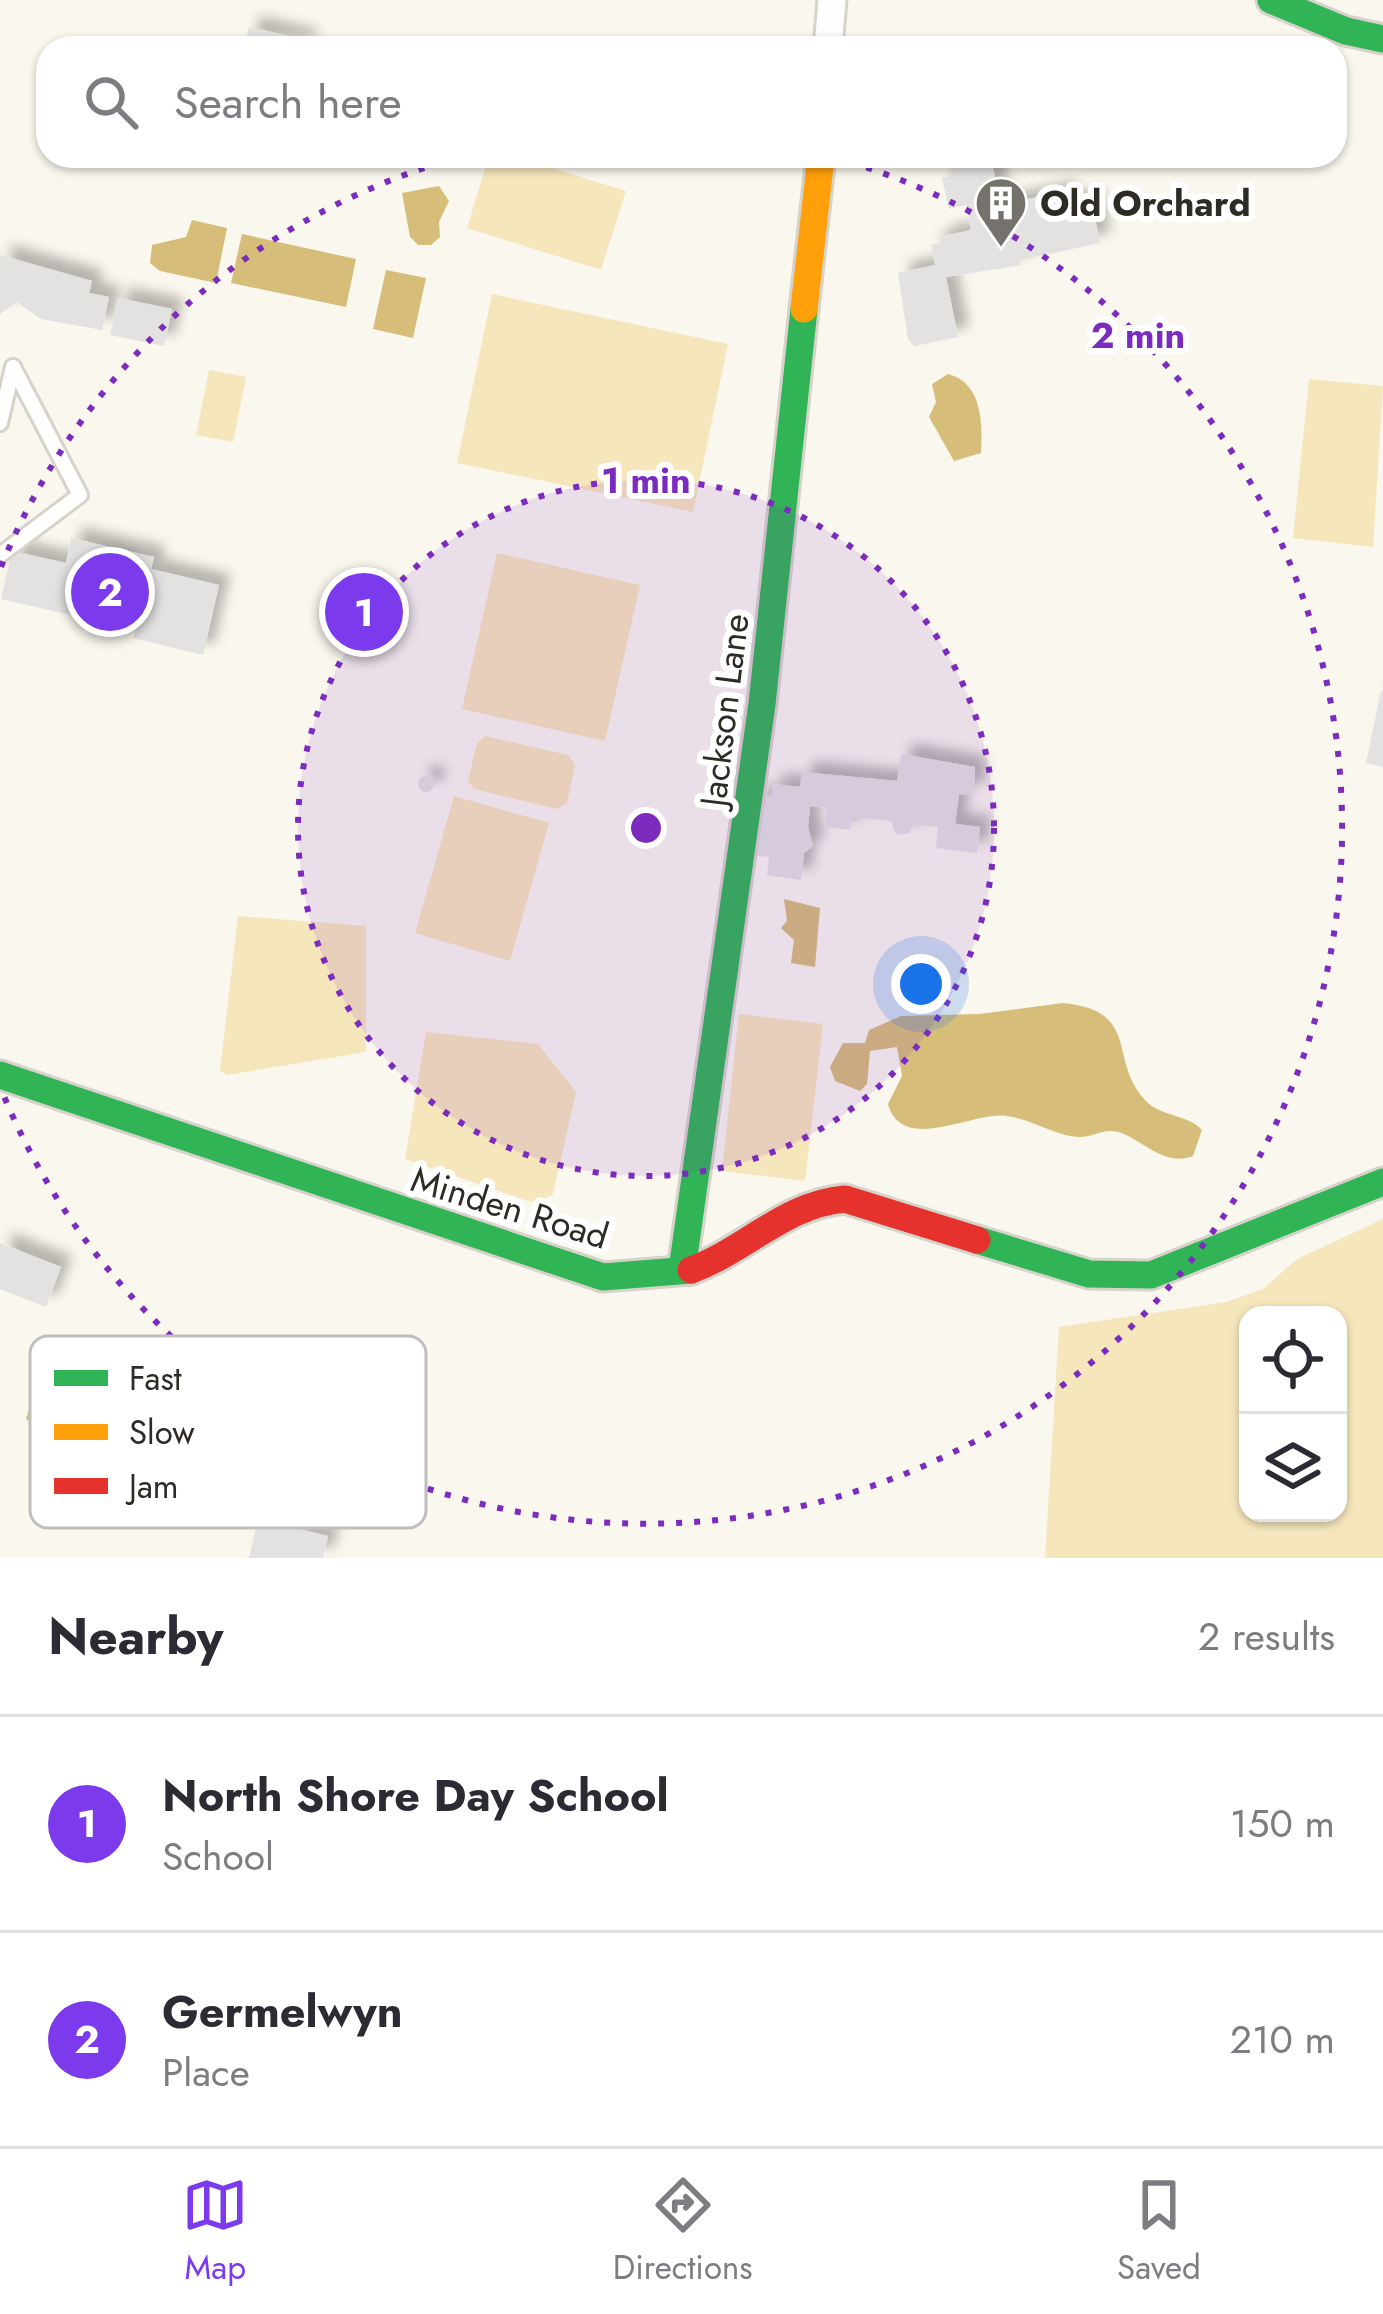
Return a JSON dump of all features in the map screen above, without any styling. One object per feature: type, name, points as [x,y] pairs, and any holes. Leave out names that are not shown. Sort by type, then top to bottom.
[{"type":"street","points":[[829,36],[832,0]]},
{"type":"street","points":[[1271,0],[1346,31],[1383,38]]},
{"type":"street","name":"Jackson Lane","points":[[682,1270],[762,704],[820,168]]},
{"type":"street","name":"Minden Road","points":[[0,1075],[604,1277],[703,1267],[820,1198],[845,1199],[1089,1274],[1151,1275],[1383,1182]]},
{"type":"lane","points":[[0,422],[6,366]]},
{"type":"lane","points":[[0,555],[80,495],[6,366]]},
{"type":"shaded area","points":[[485,168],[552,168],[626,191],[601,270],[467,228]]},
{"type":"shaded area","points":[[439,186],[449,201],[439,222],[440,237],[431,245],[418,245],[410,237],[402,193]]},
{"type":"shaded area","points":[[192,220],[227,228],[216,283],[160,271],[150,263],[152,245],[186,237]]},
{"type":"shaded area","points":[[242,234],[356,259],[346,307],[231,283]]},
{"type":"shaded area","points":[[386,270],[426,278],[413,338],[373,329]]},
{"type":"shaded area","points":[[492,294],[728,344],[693,512],[457,463]]},
{"type":"shaded area","points":[[209,370],[246,377],[233,442],[196,435]]},
{"type":"shaded area","points":[[948,374],[974,395],[981,430],[981,453],[954,461],[929,417],[936,402],[932,384]]},
{"type":"shaded area","points":[[1309,379],[1383,386],[1373,547],[1293,538]]},
{"type":"shaded area","points":[[497,553],[640,585],[605,741],[462,709]]},
{"type":"shaded area","points":[[485,736],[568,755],[575,765],[567,803],[557,809],[474,789],[468,781],[477,743]]},
{"type":"shaded area","points":[[454,796],[549,823],[510,961],[415,933]]},
{"type":"shaded area","points":[[784,899],[820,908],[815,967],[791,963],[794,940],[781,928],[787,921]]},
{"type":"shaded area","points":[[238,916],[366,926],[366,1052],[227,1075],[220,1071]]},
{"type":"shaded area","points":[[1063,1003],[1088,1008],[1114,1026],[1127,1069],[1145,1100],[1202,1130],[1193,1156],[1166,1156],[1117,1132],[1070,1136],[1007,1116],[923,1129],[908,1127],[896,1119],[888,1104],[902,1076],[897,1047],[870,1051],[867,1084],[860,1091],[835,1081],[830,1067],[843,1043],[865,1043],[869,1030],[901,1016],[979,1014]]},
{"type":"shaded area","points":[[739,1014],[823,1024],[805,1181],[722,1171]]},
{"type":"shaded area","points":[[426,1032],[538,1044],[576,1092],[553,1194],[540,1202],[528,1201],[405,1159]]},
{"type":"shaded area","points":[[1383,1219],[1383,1558],[1045,1558],[1059,1327],[1226,1302],[1263,1289],[1297,1259]]},
{"type":"building","points":[[249,27],[289,36],[247,36]]},
{"type":"building","name":"Old Orchard","points":[[955,168],[993,168],[1001,205],[1065,191],[1067,204],[1091,199],[1100,243],[1020,260],[1021,265],[946,277],[958,337],[914,346],[908,339],[898,273],[935,265],[931,245],[940,243],[939,237],[971,230],[966,205],[949,209],[942,178],[956,175]]},
{"type":"building","points":[[0,255],[92,281],[89,293],[109,297],[102,330],[41,319],[17,302],[0,314]]},
{"type":"building","points":[[118,298],[172,309],[164,346],[110,335]]},
{"type":"building","points":[[71,538],[154,557],[151,569],[219,585],[203,655],[133,638],[135,630],[1,599],[12,551],[66,563]]},
{"type":"building","points":[[1383,691],[1383,767],[1366,763]]},
{"type":"building","points":[[901,754],[975,767],[975,787],[972,795],[959,794],[955,824],[980,827],[977,853],[936,848],[938,827],[913,824],[910,833],[896,835],[891,821],[852,817],[850,830],[825,827],[827,808],[810,806],[813,846],[804,853],[801,880],[767,875],[769,857],[751,855],[758,795],[771,797],[773,784],[800,787],[802,772],[897,781]]},
{"type":"building","points":[[426,776],[434,784],[426,792],[418,784]]},
{"type":"building","points":[[0,1243],[61,1267],[46,1307],[0,1289]]},
{"type":"building","points":[[256,1528],[295,1528],[328,1536],[323,1558],[249,1558]]},
{"type":"traffic: fast","points":[[1271,0],[1346,31],[1383,39]]},
{"type":"traffic: fast","points":[[682,1270],[762,704],[804,309]]},
{"type":"traffic: fast","points":[[0,1075],[603,1277],[691,1270]]},
{"type":"traffic: fast","points":[[977,1240],[1089,1274],[1151,1275],[1383,1182]]},
{"type":"traffic: slow","points":[[804,309],[820,168]]},
{"type":"traffic: jam","points":[[691,1270],[803,1209],[845,1199],[977,1240]]},
{"type":"place","name":"Old Orchard","points":[[1001,249]]},
{"type":"place","name":"Germelwyn","points":[[110,592]]},
{"type":"place","name":"North Shore Day School","points":[[364,612]]}]
